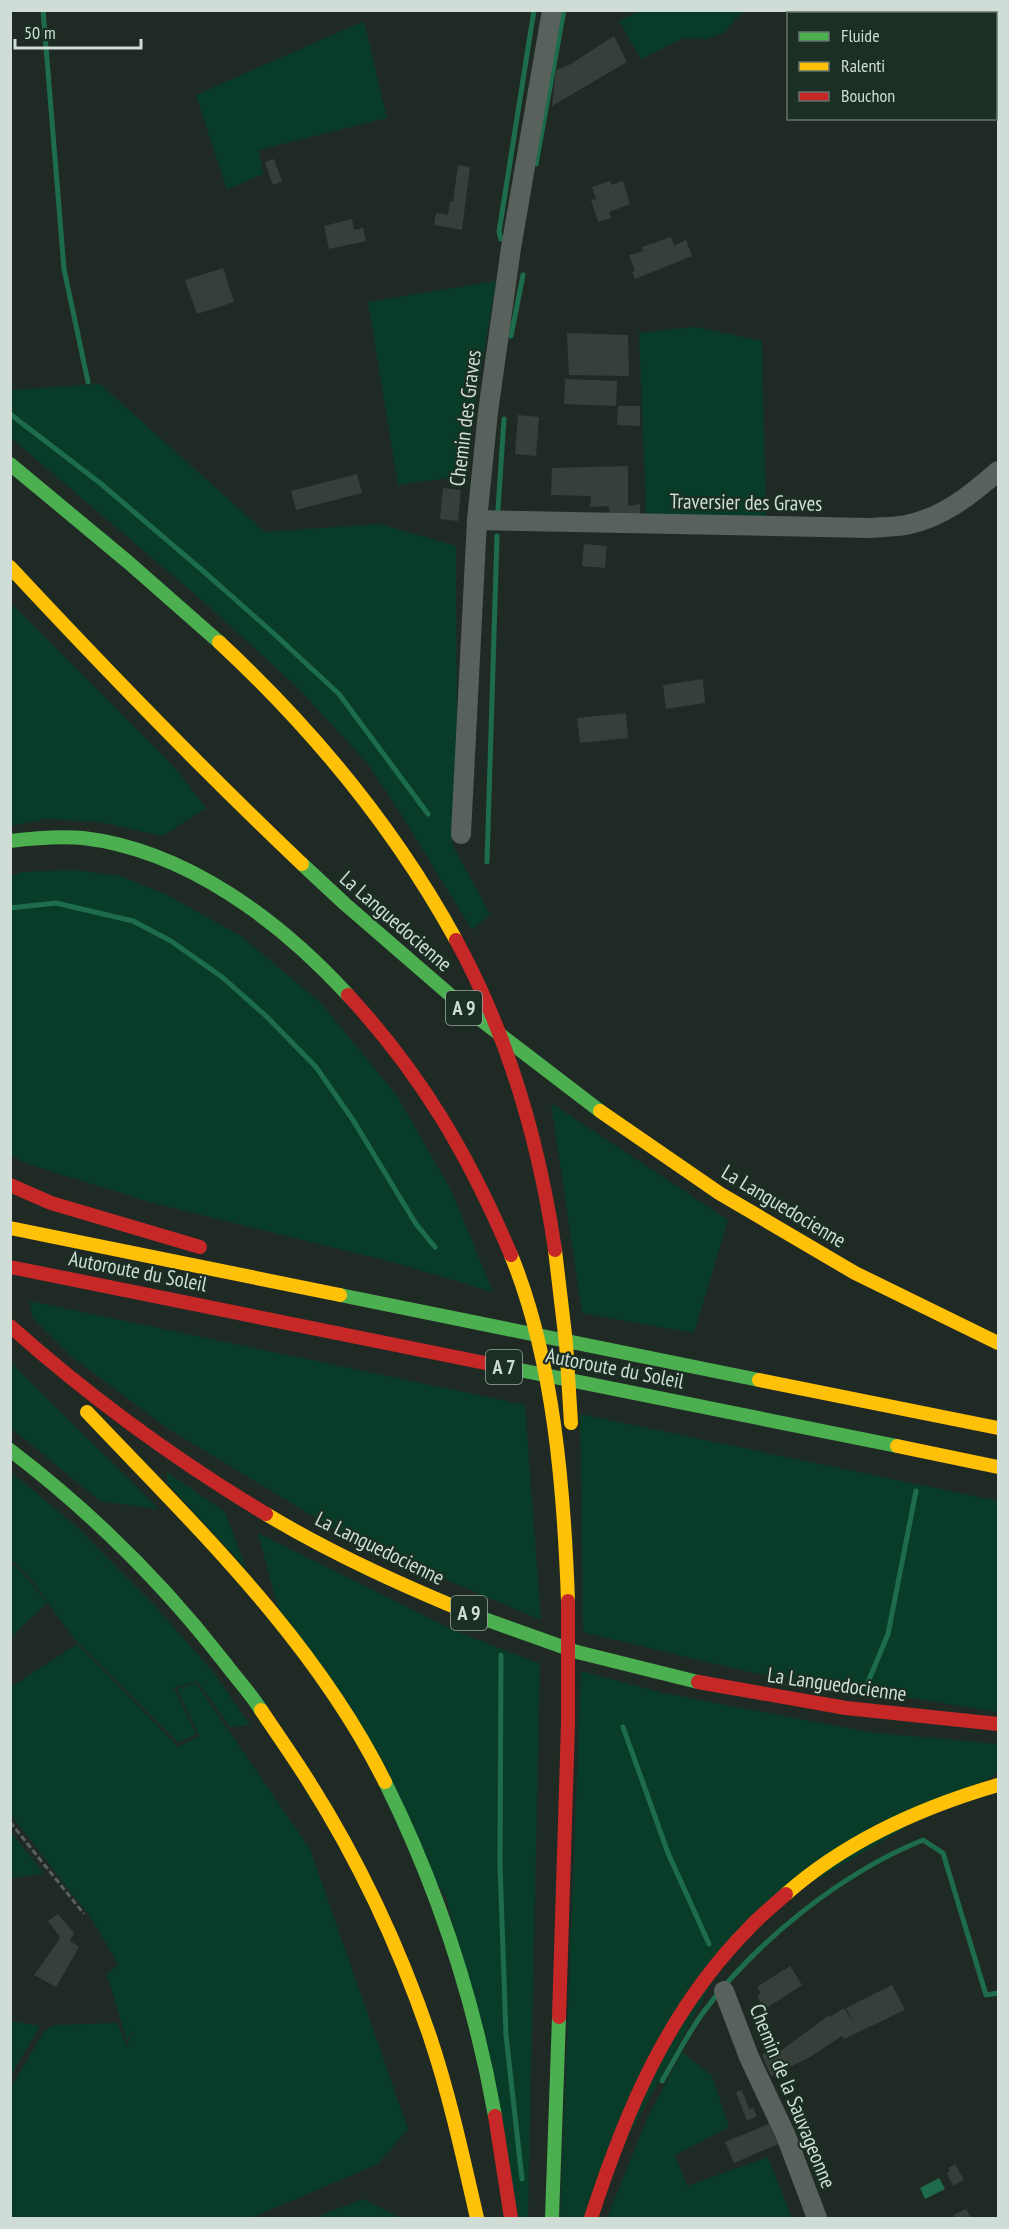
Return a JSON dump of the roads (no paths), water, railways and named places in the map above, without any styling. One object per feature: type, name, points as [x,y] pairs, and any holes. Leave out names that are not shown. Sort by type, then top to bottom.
[{"type":"highway","points":[[10,464],[177,603],[272,692],[313,735],[353,783],[398,845],[461,948],[507,1053],[525,1107],[549,1208],[569,1370],[572,1440],[567,1577],[563,1600]]},
{"type":"highway","name":"La Languedocienne","points":[[10,567],[211,778],[345,905],[467,1011],[564,1086],[716,1189],[847,1268],[999,1343]]},
{"type":"highway","points":[[10,841],[43,837],[83,838],[116,845],[152,856],[199,878],[239,901],[297,945],[347,992],[373,1021],[426,1090],[477,1177],[541,1355],[567,1577]]},
{"type":"highway","points":[[10,855],[34,851],[73,850],[122,859],[152,868],[183,881],[227,906],[277,942],[329,988],[376,1040],[415,1094],[460,1169],[509,1267]]},
{"type":"highway","points":[[10,1185],[51,1203],[217,1252]]},
{"type":"highway","name":"Autoroute du Soleil","points":[[10,1228],[999,1428]]},
{"type":"highway","points":[[262,1265],[418,1310]]},
{"type":"highway","name":"Autoroute du Soleil","points":[[10,1266],[999,1467]]},
{"type":"highway","points":[[10,1327],[213,1545],[275,1617],[335,1698],[378,1771],[421,1859],[459,1961],[482,2044],[511,2218]]},
{"type":"highway","name":"La Languedocienne","points":[[10,1327],[52,1365],[100,1403],[231,1494],[302,1535],[371,1570],[511,1630],[596,1658],[761,1695],[862,1711],[999,1724]]},
{"type":"highway","points":[[549,1429],[554,1528],[563,1600],[564,1687],[552,2218]]},
{"type":"highway","points":[[10,1450],[101,1525],[201,1632],[249,1691],[327,1811],[392,1937],[422,2013],[446,2088],[469,2175],[477,2218]]},
{"type":"highway","points":[[540,2218],[564,1687]]},
{"type":"highway","points":[[591,2218],[623,2122],[657,2050],[691,1996],[736,1940],[770,1907],[805,1878],[845,1850],[918,1812],[957,1797],[999,1785]]},
{"type":"street","name":"Chemin des Graves","points":[[461,834],[477,520],[488,412],[512,248],[552,10]]},
{"type":"street","name":"Traversier des Graves","points":[[477,520],[869,528],[905,525],[931,518],[958,503],[999,471]]},
{"type":"street","name":"Chemin de la Sauvageonne","points":[[724,1991],[748,2057],[786,2136],[817,2218]]},
{"type":"waterway","points":[[43,10],[64,269],[88,382]]},
{"type":"waterway","points":[[501,239],[499,232],[534,10]]},
{"type":"waterway","points":[[536,164],[564,10]]},
{"type":"waterway","points":[[511,336],[523,275]]},
{"type":"waterway","points":[[10,414],[100,483],[202,570],[339,694],[428,814]]},
{"type":"waterway","points":[[498,509],[504,419]]},
{"type":"waterway","points":[[487,862],[497,536]]},
{"type":"waterway","points":[[10,908],[56,903],[133,921],[171,941],[222,977],[266,1016],[316,1067],[353,1120],[416,1224],[435,1247]]},
{"type":"waterway","points":[[866,1687],[888,1634],[916,1491]]},
{"type":"waterway","points":[[501,1655],[500,1866],[506,2035],[522,2179]]},
{"type":"waterway","points":[[623,1727],[668,1853],[709,1944]]},
{"type":"waterway","points":[[662,2081],[702,2014],[723,1987],[774,1936],[802,1912],[861,1871],[923,1840],[943,1853],[986,1995],[998,1993]]}]
